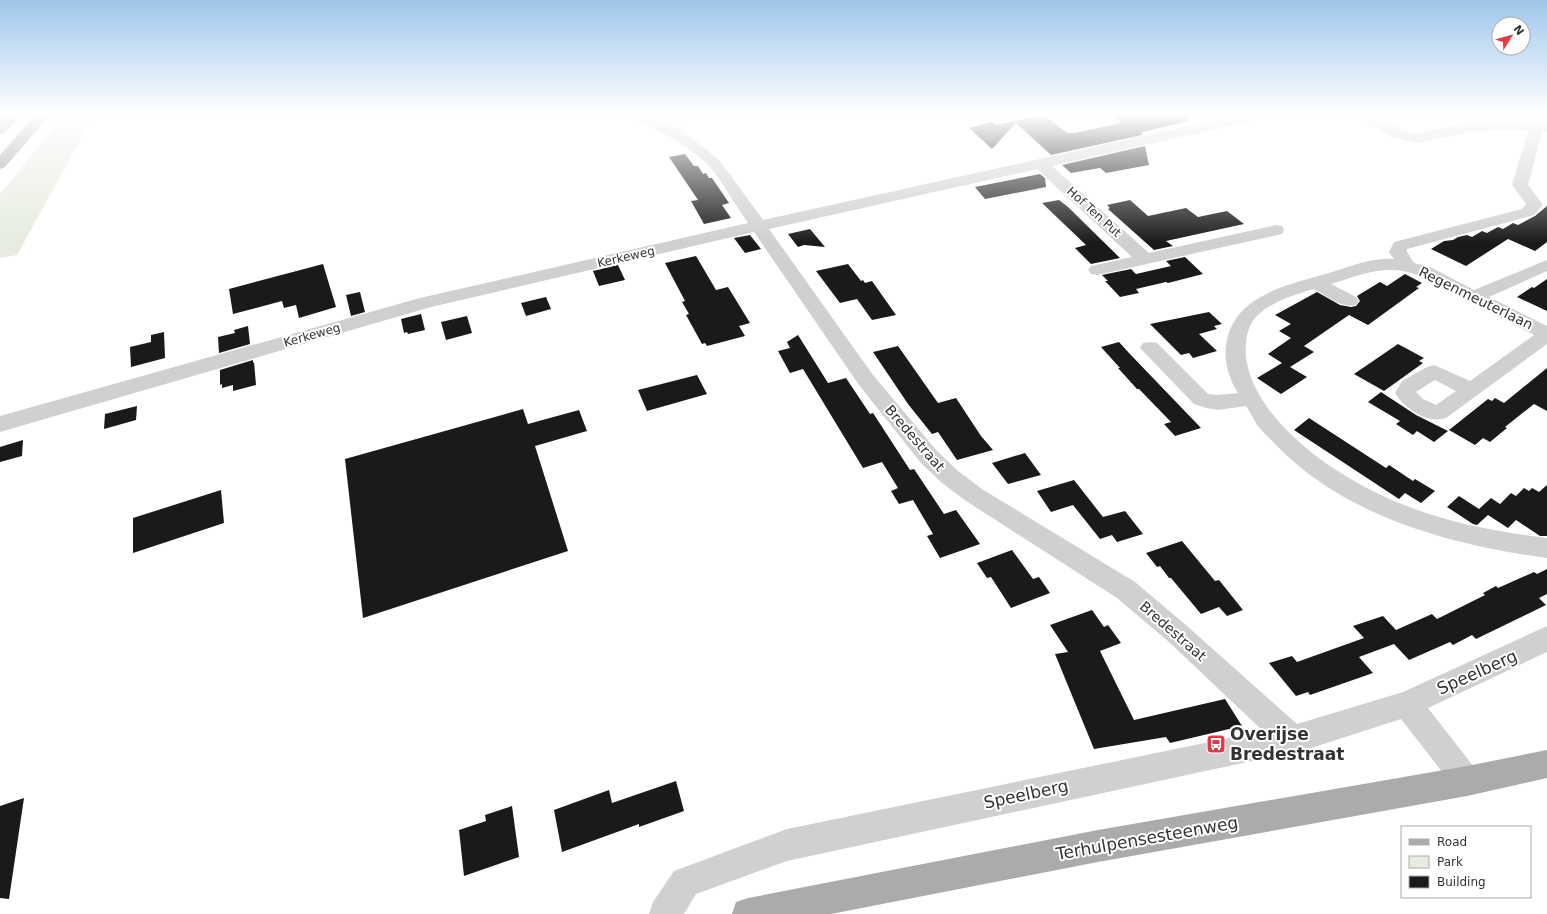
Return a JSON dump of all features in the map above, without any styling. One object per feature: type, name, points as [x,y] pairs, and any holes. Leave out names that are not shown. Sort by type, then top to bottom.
[{"type":"main road","name":"Terhulpensesteenweg","points":[[748,914],[1098,846],[1467,781],[1547,764]]},
{"type":"street","name":"Bredestraat","points":[[708,158],[726,178],[866,380],[929,457],[950,477],[974,495],[1126,590],[1178,634],[1292,738]]},
{"type":"street","name":"Kerkeweg","points":[[0,424],[427,302],[759,226],[1069,158]]},
{"type":"street","points":[[1408,266],[1398,252],[1400,246],[1528,212],[1535,206],[1520,185],[1530,158]]},
{"type":"street","name":"Hof Ten Put","points":[[1041,164],[1146,260]]},
{"type":"street","points":[[1097,270],[1276,230]]},
{"type":"street","name":"Regenmeuterlaan","points":[[1547,334],[1426,272],[1408,266],[1390,263],[1380,264],[1280,294],[1263,303],[1248,314],[1238,331],[1235,352],[1237,373],[1249,398],[1274,431],[1306,461],[1342,484],[1383,506],[1426,523],[1468,536],[1512,545],[1547,548]]},
{"type":"street","points":[[1474,296],[1547,264]]},
{"type":"street","points":[[1316,283],[1350,301]]},
{"type":"street","points":[[1472,390],[1547,334]]},
{"type":"street","points":[[1150,348],[1201,399],[1207,402],[1216,403],[1249,398]]},
{"type":"street","name":"Speelberg","points":[[665,914],[685,882],[787,845],[1308,735],[1407,704],[1532,647],[1547,638]]},
{"type":"street","points":[[1407,704],[1467,781]]},
{"type":"green space","points":[[29,158],[71,158],[17,255],[0,258],[0,194]]},
{"type":"building","points":[[669,158],[688,158],[694,166],[698,166],[703,174],[706,173],[709,178],[712,178],[729,203],[722,205],[731,218],[704,224],[691,201],[698,200]]},
{"type":"building","points":[[1094,158],[1147,158],[1149,165],[1106,173],[1100,168],[1071,173],[1062,165]]},
{"type":"building","points":[[1040,174],[1045,178],[1046,187],[985,199],[975,187]]},
{"type":"building","points":[[1059,200],[1120,258],[1091,264],[1075,248],[1086,245],[1042,203]]},
{"type":"building","points":[[1130,200],[1148,216],[1186,208],[1198,217],[1227,211],[1244,224],[1166,241],[1173,246],[1154,250],[1108,209],[1110,208],[1107,205]]},
{"type":"building","points":[[1547,206],[1547,242],[1535,251],[1508,239],[1466,266],[1431,249],[1444,241],[1453,240],[1458,237],[1467,235],[1472,237],[1482,231],[1487,233],[1498,227],[1503,229],[1513,223],[1518,225],[1535,216]]},
{"type":"building","points":[[810,229],[825,247],[804,245],[798,247],[788,234]]},
{"type":"building","points":[[750,235],[761,249],[745,253],[734,238]]},
{"type":"building","points":[[696,256],[716,290],[728,287],[750,323],[739,326],[745,336],[707,346],[705,343],[702,344],[686,315],[689,314],[682,302],[685,301],[665,263]]},
{"type":"building","points":[[1185,257],[1203,274],[1136,289],[1139,293],[1120,297],[1105,281],[1108,281],[1102,275],[1131,269],[1136,274],[1171,266],[1166,261]]},
{"type":"building","points":[[323,264],[336,307],[299,318],[296,305],[284,308],[282,301],[233,314],[229,289]]},
{"type":"building","points":[[848,264],[861,281],[863,280],[865,283],[872,281],[896,315],[872,320],[857,299],[840,303],[816,271]]},
{"type":"building","points":[[618,265],[625,280],[599,286],[593,271]]},
{"type":"building","points":[[1405,274],[1422,283],[1416,287],[1419,288],[1368,325],[1349,315],[1304,346],[1314,352],[1290,367],[1307,377],[1281,394],[1257,378],[1282,363],[1268,354],[1291,338],[1279,331],[1291,324],[1275,315],[1317,292],[1340,305],[1351,307],[1356,306],[1360,301],[1357,296],[1380,282],[1387,286]]},
{"type":"building","points":[[1547,279],[1547,311],[1517,297],[1532,287],[1534,288]]},
{"type":"building","points":[[360,292],[365,312],[351,316],[346,295]]},
{"type":"building","points":[[546,297],[551,309],[526,316],[521,303]]},
{"type":"building","points":[[1209,312],[1222,324],[1214,326],[1217,329],[1199,334],[1217,351],[1193,358],[1189,353],[1181,355],[1150,324]]},
{"type":"building","points":[[421,314],[425,330],[408,334],[407,332],[404,333],[401,319]]},
{"type":"building","points":[[467,316],[472,333],[446,340],[441,322]]},
{"type":"building","points":[[248,326],[250,344],[219,353],[218,337],[235,333],[234,330]]},
{"type":"building","points":[[164,332],[165,358],[131,367],[130,347],[151,342],[151,335]]},
{"type":"building","points":[[798,335],[828,383],[846,378],[870,414],[873,413],[910,470],[914,469],[944,514],[956,510],[980,544],[940,558],[927,536],[933,534],[913,500],[899,504],[891,491],[898,488],[882,462],[863,468],[803,369],[790,373],[778,351],[790,348],[787,342]]},
{"type":"building","points":[[1119,342],[1201,428],[1175,436],[1164,424],[1171,422],[1139,389],[1137,389],[1101,347]]},
{"type":"building","points":[[1398,344],[1424,358],[1419,361],[1423,363],[1384,391],[1354,374]]},
{"type":"building","points":[[898,346],[938,403],[956,398],[981,436],[993,450],[957,460],[938,432],[932,434],[908,404],[873,352]]},
{"type":"building","points":[[253,360],[256,385],[233,391],[233,385],[222,388],[222,384],[220,385],[220,370]]},
{"type":"building","points":[[1547,368],[1547,411],[1534,404],[1505,427],[1507,428],[1490,442],[1483,438],[1475,445],[1449,430],[1488,399],[1492,401],[1495,398],[1504,403]]},
{"type":"building","points":[[697,375],[707,394],[647,411],[638,390]]},
{"type":"building","points":[[1381,392],[1416,415],[1448,431],[1434,442],[1417,431],[1413,435],[1396,424],[1400,421],[1368,402]]},
{"type":"building","points":[[137,406],[136,420],[104,429],[105,414]]},
{"type":"building","points":[[523,409],[528,424],[579,410],[587,431],[535,446],[568,551],[363,618],[345,459]]},
{"type":"building","points":[[1309,418],[1386,468],[1389,465],[1413,481],[1415,479],[1435,491],[1421,503],[1405,493],[1399,499],[1294,430]]},
{"type":"building","points":[[23,440],[22,456],[0,462],[0,447]]},
{"type":"building","points":[[1025,453],[1041,475],[1008,484],[992,463]]},
{"type":"building","points":[[1074,480],[1103,517],[1125,511],[1143,534],[1117,542],[1112,535],[1100,539],[1073,505],[1051,512],[1037,491]]},
{"type":"building","points":[[1547,485],[1547,536],[1540,536],[1516,520],[1508,528],[1488,515],[1477,525],[1473,524],[1447,507],[1459,496],[1479,509],[1491,498],[1500,504],[1511,493],[1516,496],[1524,488],[1529,491],[1532,488],[1539,492]]},
{"type":"building","points":[[221,490],[224,523],[133,553],[133,518]]},
{"type":"building","points":[[1182,541],[1215,581],[1219,580],[1243,610],[1227,616],[1219,607],[1201,614],[1171,578],[1169,578],[1160,566],[1157,567],[1146,553]]},
{"type":"building","points":[[1012,550],[1033,579],[1039,577],[1050,593],[1011,608],[991,577],[987,578],[977,563]]},
{"type":"building","points":[[1547,569],[1547,594],[1539,598],[1546,605],[1476,639],[1472,635],[1453,645],[1450,642],[1409,660],[1394,644],[1359,657],[1373,673],[1310,695],[1308,692],[1296,696],[1269,663],[1292,656],[1297,662],[1364,638],[1353,626],[1383,616],[1396,630],[1432,614],[1437,619],[1485,595],[1483,593],[1496,586],[1498,588],[1534,572],[1537,574]]},
{"type":"building","points":[[1092,610],[1104,627],[1108,625],[1121,643],[1100,651],[1134,720],[1225,699],[1242,726],[1170,743],[1166,737],[1094,749],[1055,654],[1068,652],[1050,625]]},
{"type":"building","points":[[676,781],[684,811],[639,827],[639,824],[562,852],[554,810],[609,790],[612,803]]},
{"type":"building","points":[[24,798],[9,899],[0,898],[0,806]]},
{"type":"building","points":[[512,806],[519,857],[464,876],[459,830],[486,821],[485,815]]},
{"type":"place","name":"Overijse Bredestraat","points":[[1216,744]]}]
